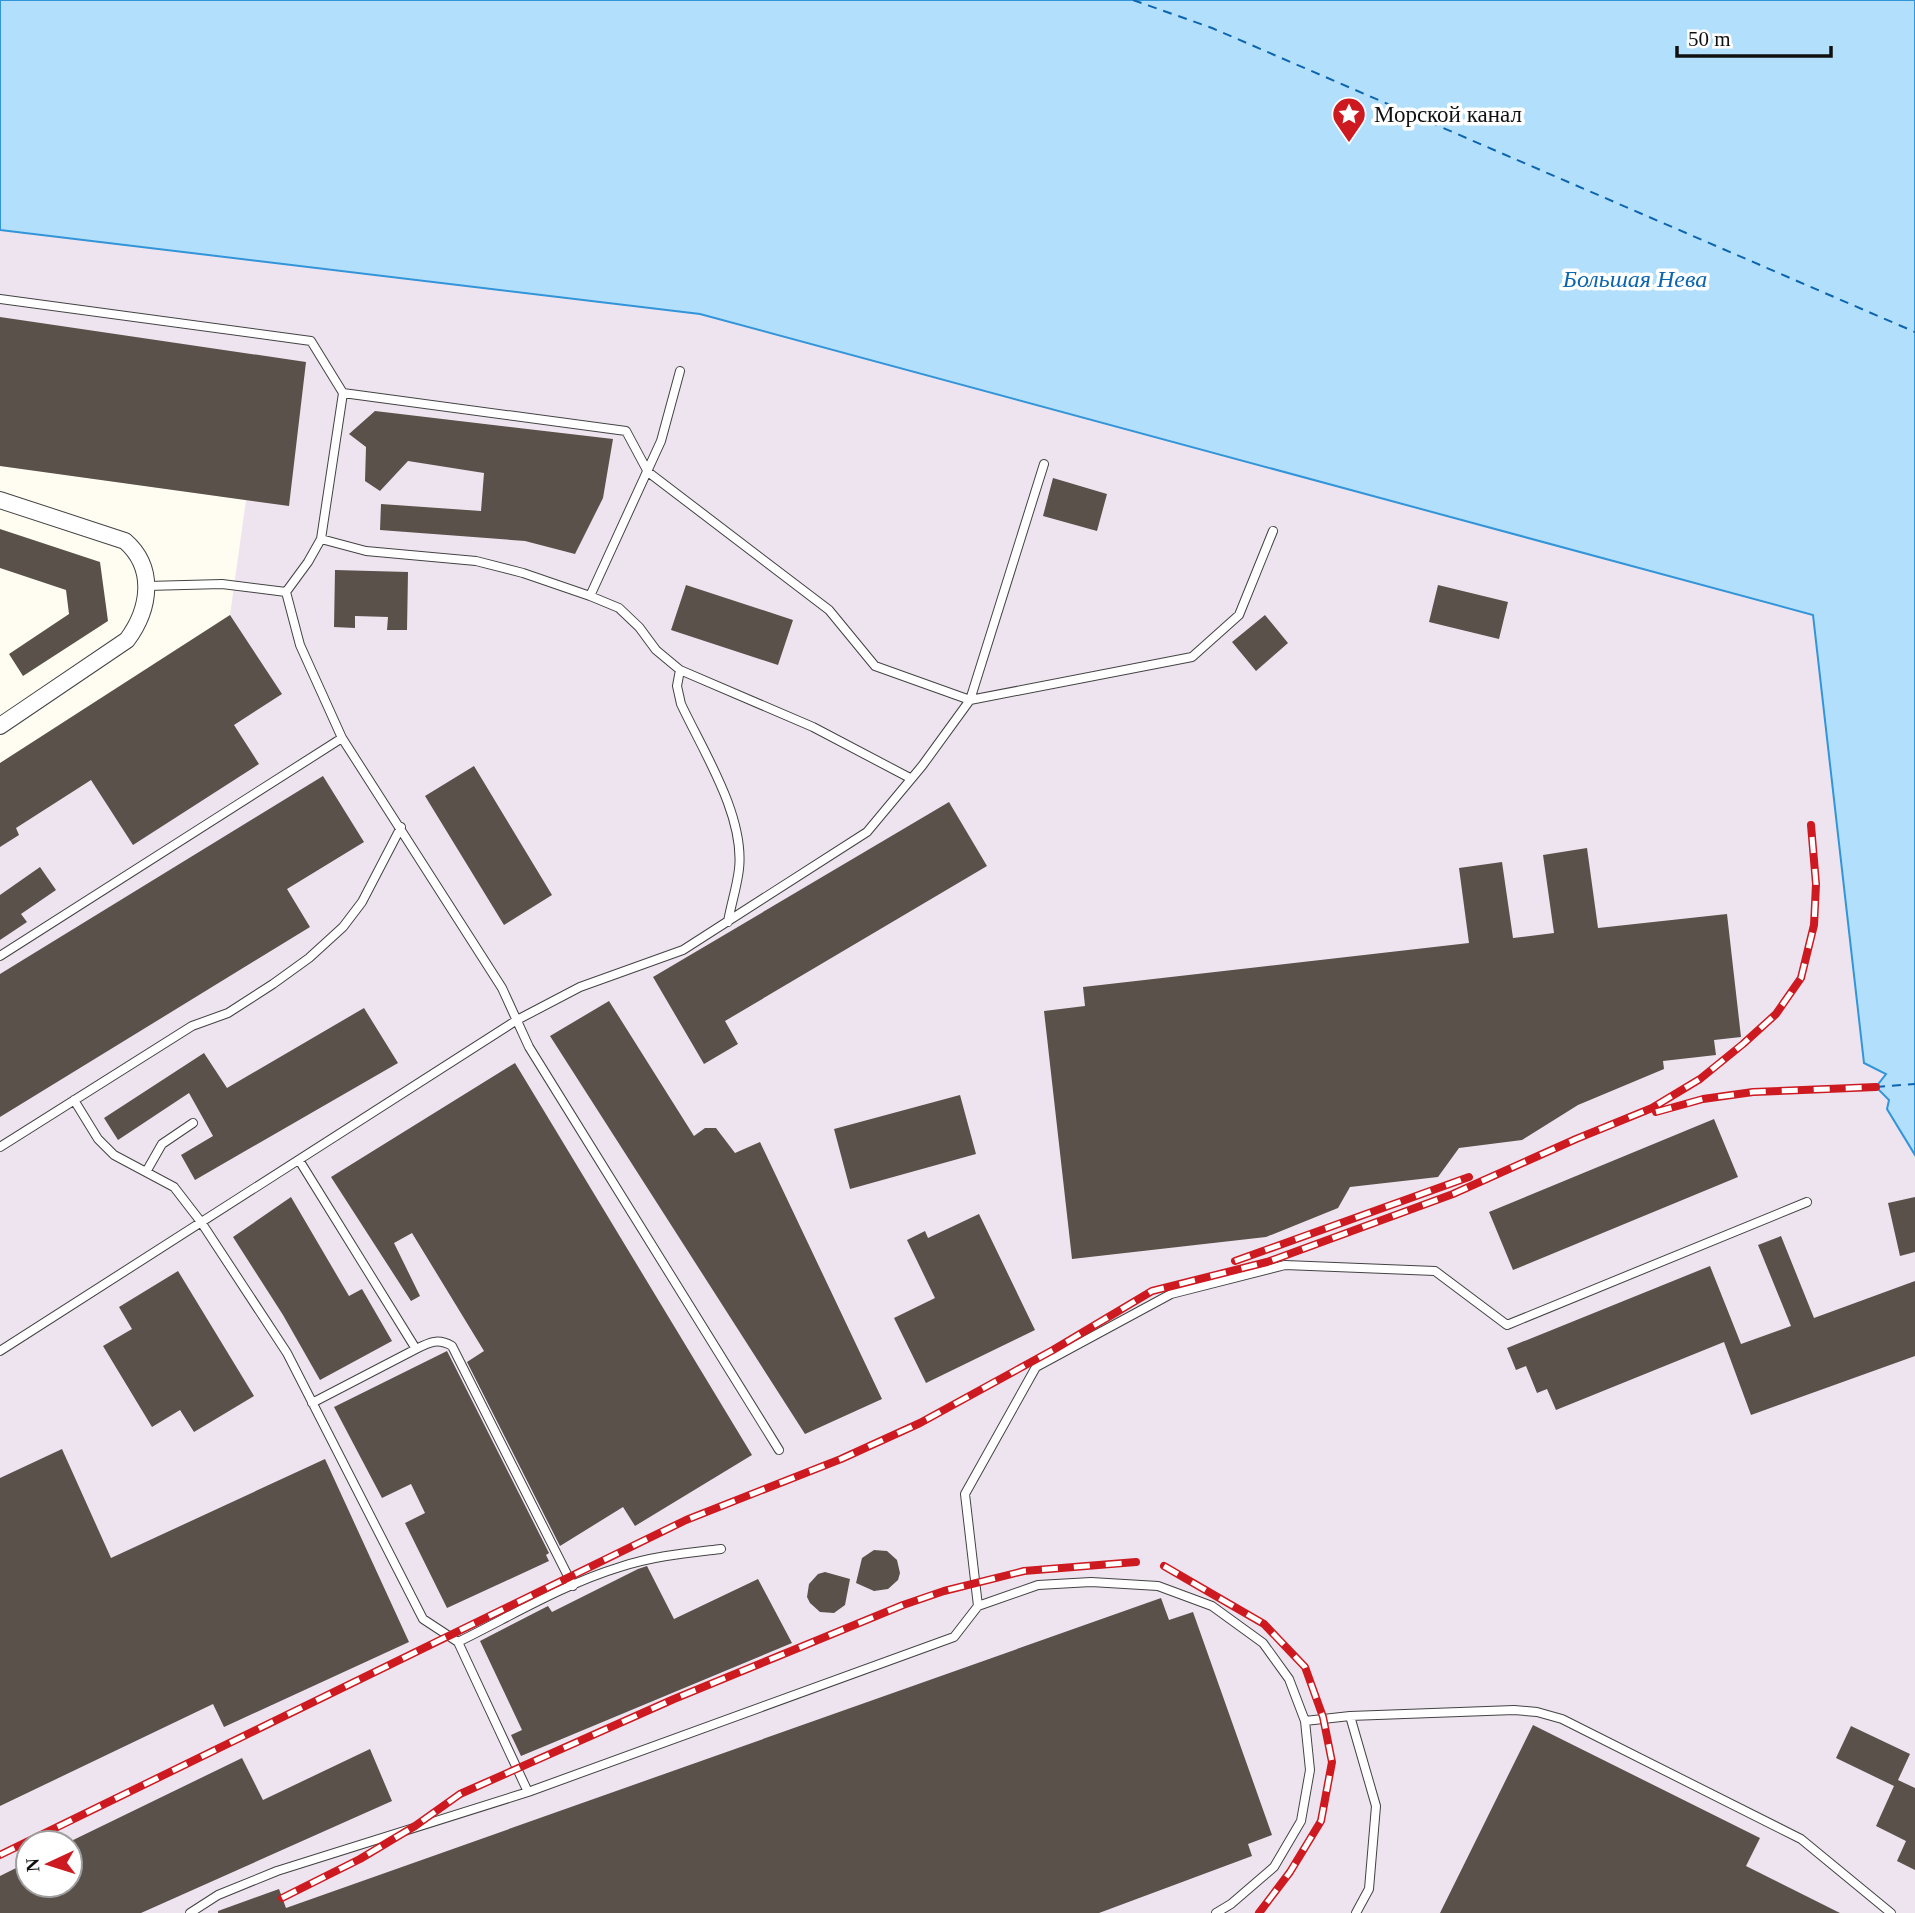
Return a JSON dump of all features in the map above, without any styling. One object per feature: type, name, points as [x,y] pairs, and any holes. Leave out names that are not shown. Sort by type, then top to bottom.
[{"type":"street","points":[[0,500],[125,541],[135,550],[144,565],[147,586],[145,607],[139,625],[127,640],[0,726]]},
{"type":"lane","points":[[0,299],[311,341],[343,393],[321,539],[286,592]]},
{"type":"lane","points":[[590,596],[661,442],[680,371]]},
{"type":"lane","points":[[343,393],[626,431],[648,472],[829,610],[876,666],[970,700],[1192,657],[1240,615],[1273,531]]},
{"type":"lane","points":[[0,1351],[517,1020],[580,987],[683,950],[867,832],[922,766],[970,700],[1044,464]]},
{"type":"lane","points":[[321,539],[366,551],[476,561],[523,573],[590,596],[619,608],[639,627],[656,650],[680,670],[813,727],[910,778]]},
{"type":"lane","points":[[147,586],[222,584],[286,592]]},
{"type":"lane","points":[[286,592],[300,645],[342,738],[502,988],[529,1047],[779,1450]]},
{"type":"lane","points":[[680,670],[677,686],[681,704],[732,811],[738,843],[739,869],[728,922]]},
{"type":"lane","points":[[0,956],[342,738]]},
{"type":"lane","points":[[0,1147],[192,1026],[228,1013],[309,958],[343,927],[362,902],[401,827]]},
{"type":"lane","points":[[74,1100],[98,1139],[114,1155],[174,1187],[201,1222],[287,1353],[423,1619],[458,1642],[528,1792]]},
{"type":"lane","points":[[146,1172],[162,1144],[193,1124]]},
{"type":"lane","points":[[299,1160],[416,1349]]},
{"type":"lane","points":[[978,1606],[965,1494],[1036,1367],[1171,1294],[1285,1265],[1435,1271],[1507,1325],[1807,1202]]},
{"type":"lane","points":[[312,1403],[432,1341],[443,1341],[452,1346],[573,1586]]},
{"type":"lane","points":[[458,1642],[573,1586],[619,1567],[661,1556],[722,1549]]},
{"type":"lane","points":[[190,1913],[218,1895],[277,1871],[528,1792],[954,1637],[978,1606],[1038,1584],[1091,1582],[1158,1586],[1212,1606],[1263,1643],[1289,1679],[1306,1721],[1310,1770],[1301,1821],[1274,1867],[1231,1904],[1216,1913]]},
{"type":"lane","points":[[1306,1721],[1350,1716],[1514,1710],[1537,1712],[1562,1719],[1801,1839],[1891,1913]]},
{"type":"lane","points":[[1350,1716],[1376,1806],[1369,1889],[1356,1913]]},
{"type":"shaded area","points":[[0,230],[700,314],[1813,615],[1864,1063],[1887,1074],[1887,1109],[1915,1155],[1915,1913],[0,1913],[0,763],[230,615],[246,500],[0,466]]},
{"type":"water","name":"Большая Нева","points":[[0,0],[1915,0],[1915,1155],[1887,1109],[1889,1100],[1876,1087],[1886,1074],[1864,1063],[1813,615],[700,314],[0,230]]},
{"type":"building","points":[[0,317],[306,362],[289,506],[0,466]]},
{"type":"building","points":[[375,411],[613,439],[603,498],[575,554],[525,541],[380,530],[381,504],[481,511],[484,473],[408,461],[380,491],[365,481],[366,447],[349,434]]},
{"type":"building","points":[[1053,478],[1107,494],[1097,531],[1043,516]]},
{"type":"building","points":[[0,529],[100,562],[108,621],[23,676],[9,654],[69,614],[66,590],[0,568]]},
{"type":"building","points":[[335,570],[408,572],[407,630],[387,630],[388,617],[355,616],[355,628],[334,627]]},
{"type":"building","points":[[686,585],[793,620],[778,665],[671,630]]},
{"type":"building","points":[[1438,585],[1508,602],[1499,639],[1429,622]]},
{"type":"building","points":[[230,615],[282,694],[234,725],[259,764],[133,845],[91,780],[16,828],[19,835],[0,847],[0,763]]},
{"type":"building","points":[[1265,615],[1288,643],[1256,671],[1232,642]]},
{"type":"building","points":[[474,766],[552,895],[504,925],[425,796]]},
{"type":"building","points":[[323,776],[364,842],[287,889],[310,927],[0,1117],[0,974]]},
{"type":"building","points":[[949,802],[987,866],[725,1021],[738,1044],[704,1064],[653,977]]},
{"type":"building","points":[[1587,848],[1598,928],[1727,914],[1741,1037],[1714,1040],[1716,1055],[1663,1061],[1664,1069],[1578,1105],[1522,1140],[1459,1148],[1438,1177],[1350,1187],[1338,1208],[1266,1237],[1072,1259],[1044,1011],[1085,1006],[1083,987],[1469,943],[1459,868],[1502,862],[1513,938],[1554,933],[1543,855]]},
{"type":"building","points":[[40,867],[56,890],[21,914],[27,922],[0,940],[0,895]]},
{"type":"building","points":[[609,1001],[694,1136],[705,1128],[716,1128],[735,1153],[760,1142],[882,1399],[805,1434],[550,1036]]},
{"type":"building","points":[[364,1008],[398,1063],[195,1180],[181,1155],[213,1136],[189,1093],[118,1140],[104,1118],[204,1053],[227,1088]]},
{"type":"building","points":[[515,1063],[752,1455],[635,1526],[623,1507],[560,1546],[467,1362],[484,1351],[412,1233],[394,1243],[420,1296],[411,1301],[331,1177]]},
{"type":"building","points":[[960,1095],[976,1154],[850,1189],[834,1129]]},
{"type":"building","points":[[1714,1119],[1738,1177],[1513,1270],[1489,1212]]},
{"type":"building","points":[[291,1197],[349,1296],[362,1289],[392,1341],[320,1380],[283,1315],[233,1237]]},
{"type":"building","points":[[1915,1197],[1915,1252],[1900,1256],[1888,1203]]},
{"type":"building","points":[[979,1214],[1035,1330],[926,1383],[894,1318],[935,1298],[907,1240],[925,1231],[928,1238]]},
{"type":"building","points":[[1781,1236],[1814,1318],[1915,1281],[1915,1356],[1751,1415],[1724,1342],[1556,1410],[1547,1389],[1537,1393],[1526,1366],[1516,1370],[1507,1348],[1710,1266],[1741,1344],[1791,1326],[1758,1245]]},
{"type":"building","points":[[178,1271],[254,1396],[194,1432],[180,1410],[152,1427],[103,1346],[132,1329],[119,1307]]},
{"type":"building","points":[[447,1351],[549,1553],[546,1555],[549,1561],[447,1608],[405,1523],[425,1513],[411,1484],[382,1498],[334,1407]]},
{"type":"building","points":[[62,1449],[111,1558],[325,1459],[409,1642],[224,1727],[213,1704],[0,1806],[0,1478]]},
{"type":"building","points":[[874,1550],[887,1551],[897,1560],[900,1573],[898,1580],[888,1589],[874,1591],[856,1583],[862,1558]]},
{"type":"building","points":[[647,1566],[674,1619],[758,1579],[792,1643],[521,1756],[511,1735],[522,1730],[480,1641],[548,1606],[552,1612]]},
{"type":"building","points":[[825,1572],[850,1579],[845,1605],[834,1613],[820,1612],[807,1597],[809,1584],[818,1574]]},
{"type":"building","points":[[1161,1598],[1169,1620],[1193,1612],[1272,1835],[1248,1844],[1252,1856],[1099,1913],[218,1913],[279,1889],[286,1908]]},
{"type":"building","points":[[1533,1725],[1760,1838],[1746,1866],[1840,1913],[1440,1913]]},
{"type":"building","points":[[1851,1726],[1910,1754],[1898,1780],[1915,1788],[1915,1870],[1897,1861],[1906,1841],[1876,1826],[1894,1786],[1836,1758]]},
{"type":"building","points":[[370,1749],[392,1801],[141,1913],[0,1913],[0,1876],[14,1869],[14,1899],[84,1899],[84,1835],[242,1758],[263,1800]]},
{"type":"ferry route","points":[[1133,0],[1212,28],[1915,332]]},
{"type":"ferry route","points":[[1876,1087],[1915,1084]]},
{"type":"railway","points":[[0,1855],[686,1520],[841,1459],[920,1423],[1053,1350],[1152,1291],[1267,1262],[1453,1194],[1652,1108],[1700,1079],[1743,1044],[1776,1014],[1801,978],[1814,925],[1816,884],[1811,825]]},
{"type":"railway","points":[[1656,1112],[1703,1099],[1753,1092],[1876,1087]]},
{"type":"railway","points":[[1235,1261],[1469,1177]]},
{"type":"railway","points":[[282,1898],[360,1859],[415,1826],[460,1794],[674,1699],[903,1605],[944,1591],[1024,1571],[1136,1562]]},
{"type":"railway","points":[[1164,1566],[1264,1624],[1305,1667],[1323,1717],[1332,1762],[1321,1821],[1290,1872],[1259,1913]]},
{"type":"place","name":"Морской канал","points":[[1349,144]]}]
